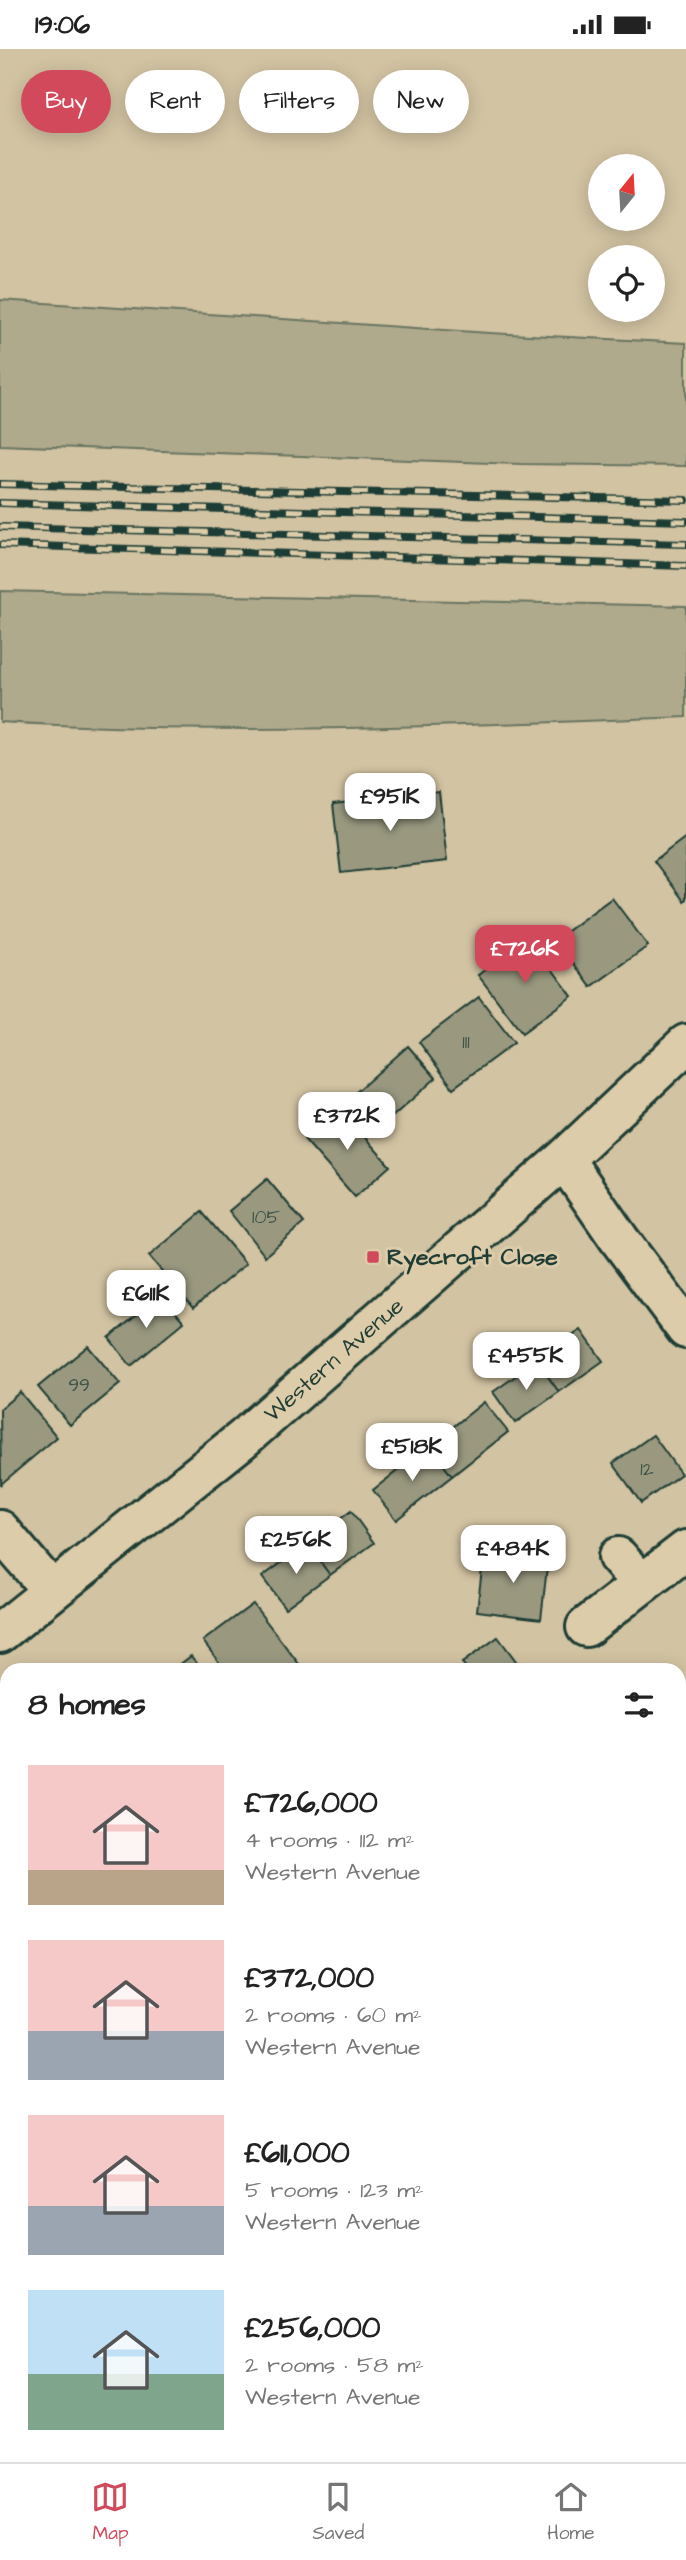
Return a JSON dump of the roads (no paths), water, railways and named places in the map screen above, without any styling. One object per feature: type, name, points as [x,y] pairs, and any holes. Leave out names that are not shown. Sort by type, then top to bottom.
[{"type":"street","name":"Western Avenue","points":[[0,1633],[244,1439],[564,1159],[686,1044]]},
{"type":"street","points":[[564,1159],[686,1329]]},
{"type":"street","points":[[0,1530],[52,1591]]},
{"type":"street","points":[[586,1627],[630,1570],[686,1550]]},
{"type":"railway","points":[[0,484],[686,500]]},
{"type":"railway","points":[[0,503],[686,521]]},
{"type":"railway","points":[[0,527],[686,544]]},
{"type":"railway","points":[[0,545],[686,566]]},
{"type":"place","name":"Ryecroft Close","points":[[373,1257]]}]
